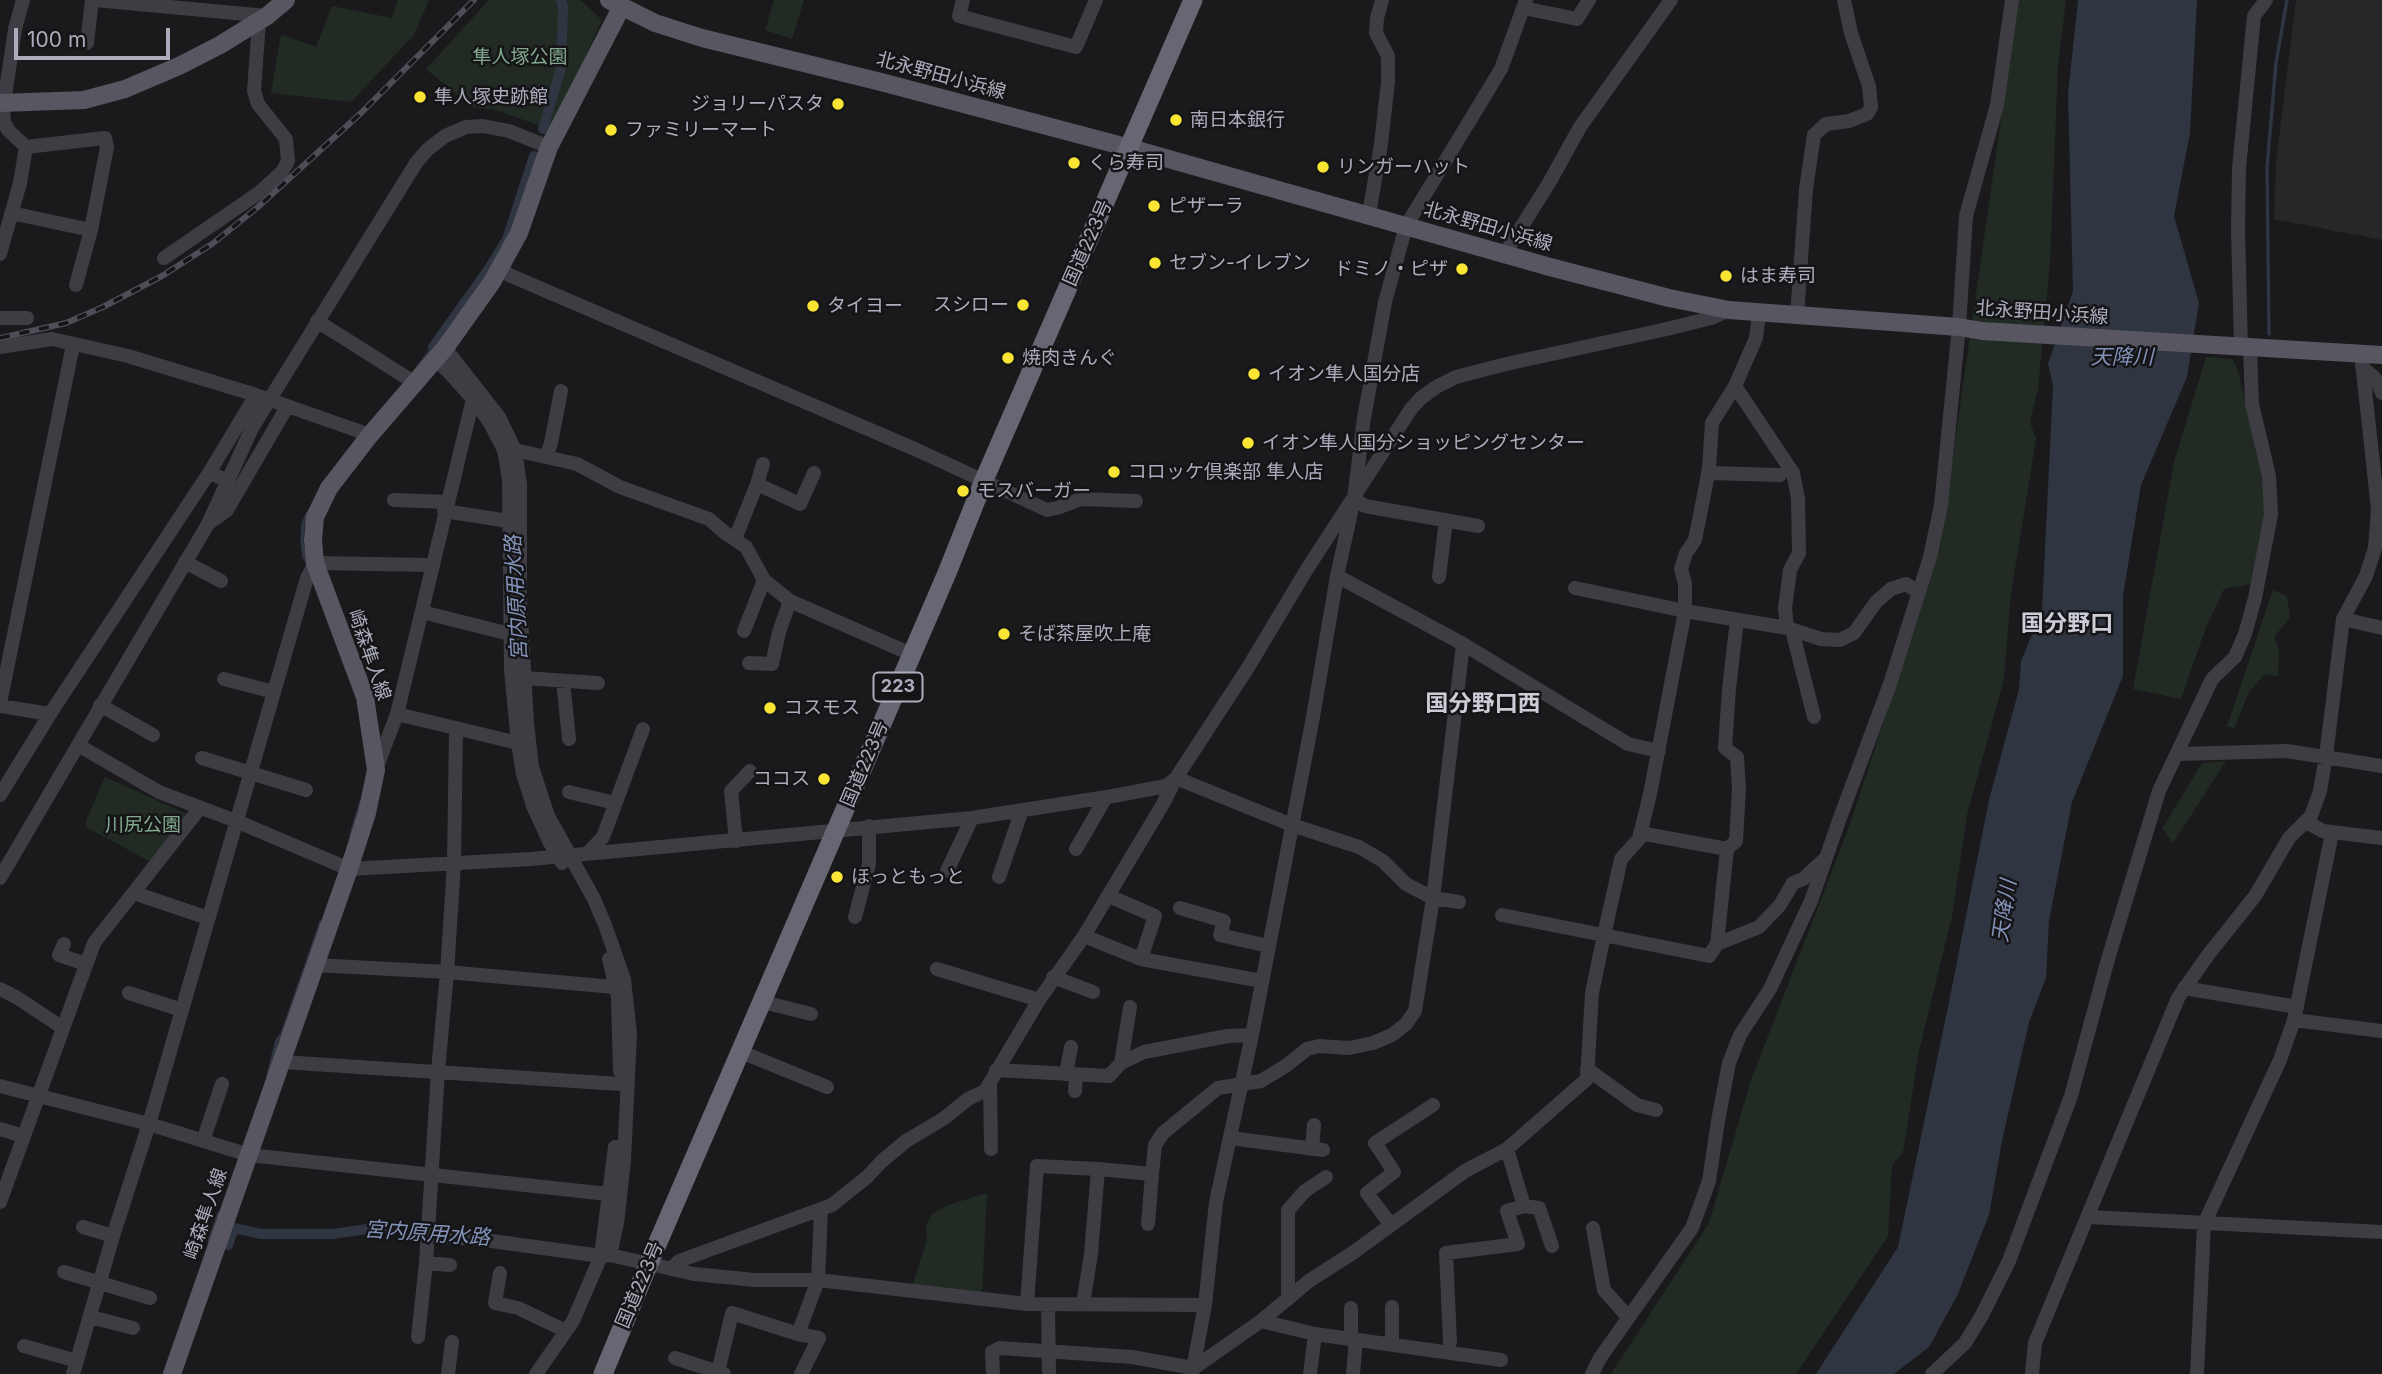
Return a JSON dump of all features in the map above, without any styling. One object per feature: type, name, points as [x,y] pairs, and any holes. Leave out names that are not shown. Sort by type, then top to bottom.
[{"type":"highway","name":"国道223号","points":[[603,1374],[956,554],[984,480],[1193,0]]},
{"type":"main road","points":[[3,103],[84,100],[125,89],[179,66],[263,19],[286,0]]},
{"type":"main road","name":"北永野田小浜線","points":[[619,3],[655,23],[702,38],[1130,148],[1668,298],[1759,314],[1959,327],[1982,331],[2239,346],[2361,360],[2382,355]]},
{"type":"main road","name":"崎森隼人線","points":[[172,1374],[349,869],[367,813],[376,770],[365,697],[315,563],[315,517],[329,488],[370,435],[440,354],[492,282],[519,233],[549,147],[619,3]]},
{"type":"street","points":[[23,0],[15,29],[3,103],[4,122],[8,130],[26,147],[105,138],[107,146],[91,230],[76,285]]},
{"type":"street","points":[[87,43],[94,0],[263,19],[254,91],[258,104],[286,139],[288,161],[282,172],[260,192],[164,258]]},
{"type":"street","points":[[963,0],[959,16],[1076,47],[1096,0]]},
{"type":"street","points":[[1369,214],[1388,82],[1388,56],[1377,33],[1381,0]]},
{"type":"street","points":[[1190,1372],[1205,1305],[1216,1202],[1252,1035],[1337,576],[1354,499],[1363,427],[1385,302],[1406,226],[1501,69],[1519,23],[1520,3],[1577,19],[1589,0]]},
{"type":"street","points":[[1505,253],[1580,127],[1671,0]]},
{"type":"street","points":[[1797,316],[1806,189],[1814,135],[1826,124],[1849,121],[1867,114],[1871,107],[1869,86],[1851,33],[1844,0]]},
{"type":"street","points":[[1592,1374],[1628,1317],[1692,1228],[1709,1181],[1729,1063],[1740,1035],[1770,989],[1811,901],[1890,684],[1930,556],[1941,505],[1959,327],[1966,216],[1997,105],[2012,0]]},
{"type":"street","points":[[1933,1374],[1965,1343],[1982,1317],[2009,1261],[2071,1096],[2159,791],[2212,679],[2235,657],[2245,634],[2271,515],[2269,476],[2239,346],[2239,168],[2254,16],[2266,0]]},
{"type":"street","points":[[0,795],[209,472],[317,321],[416,163],[427,150],[446,135],[466,127],[483,126],[509,131],[549,147]]},
{"type":"street","points":[[0,254],[26,147]]},
{"type":"street","points":[[11,213],[91,230]]},
{"type":"street","points":[[500,267],[509,275],[984,480],[1047,510],[1081,499],[1136,501]]},
{"type":"street","points":[[671,1269],[680,1261],[832,1205],[906,1141],[943,1119],[968,1098],[985,1091],[1038,1000],[1109,896],[1176,778],[1249,666],[1307,569],[1411,409],[1421,398],[1456,377],[1711,318],[1729,310]]},
{"type":"street","points":[[1190,1372],[1261,1321],[1309,1281],[1465,1171],[1507,1149],[1587,1079],[1592,993],[1621,859],[1639,839],[1659,751],[1685,611],[1685,583],[1681,569],[1686,553],[1695,540],[1708,473],[1712,423],[1735,386],[1756,338],[1759,314]]},
{"type":"street","points":[[0,318],[27,318]]},
{"type":"street","points":[[317,321],[415,383]]},
{"type":"street","points":[[0,347],[52,340],[128,356],[370,435]]},
{"type":"street","points":[[50,714],[0,704],[73,345]]},
{"type":"street","points":[[440,354],[449,372],[473,399],[490,424],[503,450],[509,479],[511,670],[523,774],[533,806],[594,899],[624,979],[630,1034],[627,1109],[615,1195]]},
{"type":"street","points":[[440,354],[499,417],[515,450],[520,484],[520,600],[524,678],[535,778],[563,855],[608,950],[619,1016],[620,1084],[615,1195],[617,1223],[605,1256],[573,1321],[536,1374]]},
{"type":"street","points":[[2361,360],[2375,378],[2382,393]]},
{"type":"street","points":[[2032,1374],[2035,1343],[2184,988],[2255,897],[2289,838],[2311,816],[2320,792],[2343,619],[2365,576],[2375,548],[2378,509],[2361,360]]},
{"type":"street","points":[[1735,386],[1793,472],[1798,498],[1799,553],[1790,570],[1786,608],[1789,629],[1814,717]]},
{"type":"street","points":[[546,457],[561,391]]},
{"type":"street","points":[[0,878],[208,524],[262,398]]},
{"type":"street","points":[[376,770],[397,714],[445,506],[473,399]]},
{"type":"street","points":[[208,524],[227,510],[286,407]]},
{"type":"street","points":[[515,450],[585,467],[620,487],[709,519],[746,547],[764,580],[790,601],[911,654]]},
{"type":"street","points":[[735,539],[763,464]]},
{"type":"street","points":[[209,472],[228,480]]},
{"type":"street","points":[[757,484],[800,504],[814,473]]},
{"type":"street","points":[[1708,473],[1780,475]]},
{"type":"street","points":[[1354,499],[1365,506],[1478,526]]},
{"type":"street","points":[[394,500],[445,506],[509,521]]},
{"type":"street","points":[[1438,577],[1446,520]]},
{"type":"street","points":[[186,562],[221,581]]},
{"type":"street","points":[[24,1346],[75,1367],[149,1124],[307,578],[315,563],[432,565]]},
{"type":"street","points":[[1337,576],[1463,644],[1628,744],[1659,751]]},
{"type":"street","points":[[744,631],[764,580]]},
{"type":"street","points":[[1575,588],[1789,629],[1821,639],[1840,640],[1854,633],[1876,602],[1891,589],[1906,584],[1918,592]]},
{"type":"street","points":[[749,663],[772,664],[790,601]]},
{"type":"street","points":[[422,612],[510,634]]},
{"type":"street","points":[[2343,619],[2382,628]]},
{"type":"street","points":[[1502,915],[1709,956],[1717,944],[1727,849],[1735,841],[1739,788],[1737,757],[1725,748],[1737,620]]},
{"type":"street","points":[[1148,1224],[1155,1144],[1163,1133],[1218,1088],[1261,1082],[1307,1049],[1319,1046],[1349,1048],[1373,1043],[1392,1035],[1406,1024],[1415,1011],[1433,898],[1463,644]]},
{"type":"street","points":[[224,678],[274,692]]},
{"type":"street","points":[[524,678],[598,683]]},
{"type":"street","points":[[563,681],[569,739]]},
{"type":"street","points":[[100,705],[153,735]]},
{"type":"street","points":[[397,714],[518,743]]},
{"type":"street","points":[[418,1337],[426,1263],[454,864],[456,729]]},
{"type":"street","points":[[588,853],[603,837],[643,729]]},
{"type":"street","points":[[78,746],[159,792],[349,869],[454,864],[736,841],[972,818],[1166,786],[1176,778]]},
{"type":"street","points":[[2178,754],[2287,751],[2382,766]]},
{"type":"street","points":[[202,758],[306,790]]},
{"type":"street","points":[[736,841],[732,791],[750,771]]},
{"type":"street","points":[[1176,778],[1292,825],[1359,847],[1383,861],[1405,884],[1433,898],[1459,902]]},
{"type":"street","points":[[569,792],[615,803]]},
{"type":"street","points":[[1076,849],[1106,797]]},
{"type":"street","points":[[0,1202],[5,1174],[40,1095],[94,943],[200,808]]},
{"type":"street","points":[[999,877],[1022,810]]},
{"type":"street","points":[[947,871],[972,818]]},
{"type":"street","points":[[2306,822],[2332,832],[2382,838]]},
{"type":"street","points":[[855,917],[869,864],[869,826]]},
{"type":"street","points":[[2197,1374],[2204,1224],[2280,1060],[2296,1013],[2332,832]]},
{"type":"street","points":[[1640,833],[1727,849]]},
{"type":"street","points":[[1717,944],[1759,927],[1780,905],[1793,883],[1803,879],[1826,858]]},
{"type":"street","points":[[134,893],[208,918]]},
{"type":"street","points":[[1109,896],[1155,916],[1141,959]]},
{"type":"street","points":[[1180,908],[1200,909],[1224,922],[1220,934],[1269,946]]},
{"type":"street","points":[[1084,936],[1141,959],[1262,981]]},
{"type":"street","points":[[64,944],[60,955],[86,964]]},
{"type":"street","points":[[315,965],[447,972],[614,988]]},
{"type":"street","points":[[937,969],[1038,1000]]},
{"type":"street","points":[[1053,978],[1093,992]]},
{"type":"street","points":[[2184,988],[2382,1031]]},
{"type":"street","points":[[0,989],[62,1028]]},
{"type":"street","points":[[129,993],[182,1010]]},
{"type":"street","points":[[763,1002],[811,1014]]},
{"type":"street","points":[[1121,1063],[1130,1007]]},
{"type":"street","points":[[993,1076],[1109,1076],[1121,1063],[1144,1052],[1228,1036],[1252,1035]]},
{"type":"street","points":[[1071,1047],[1071,1074],[1075,1091]]},
{"type":"street","points":[[741,1052],[827,1087]]},
{"type":"street","points":[[282,1062],[620,1084]]},
{"type":"street","points":[[1587,1069],[1637,1105],[1656,1110]]},
{"type":"street","points":[[991,1149],[993,1076]]},
{"type":"street","points":[[203,1141],[222,1084]]},
{"type":"street","points":[[0,1086],[149,1124],[249,1155],[615,1195]]},
{"type":"street","points":[[1391,1224],[1367,1193],[1394,1172],[1375,1143],[1433,1105]]},
{"type":"street","points":[[1230,1138],[1317,1150],[1314,1125]]},
{"type":"street","points":[[0,1129],[23,1136]]},
{"type":"street","points":[[1507,1149],[1524,1206]]},
{"type":"street","points":[[1027,1304],[1037,1166],[1152,1174]]},
{"type":"street","points":[[1083,1304],[1091,1254],[1098,1169]]},
{"type":"street","points":[[1288,1299],[1288,1210],[1305,1191],[1325,1177]]},
{"type":"street","points":[[1450,1342],[1446,1253],[1518,1244],[1507,1211],[1524,1206],[1539,1208],[1552,1246]]},
{"type":"street","points":[[798,1334],[818,1280],[821,1210]]},
{"type":"street","points":[[2089,1217],[2382,1232]]},
{"type":"street","points":[[83,1227],[113,1236]]},
{"type":"street","points":[[1593,1228],[1604,1290],[1628,1317]]},
{"type":"street","points":[[428,1236],[477,1239],[605,1256],[671,1269],[755,1280],[818,1280],[1027,1304],[1205,1305]]},
{"type":"street","points":[[426,1263],[450,1265]]},
{"type":"street","points":[[64,1272],[150,1298]]},
{"type":"street","points":[[500,1273],[495,1303],[518,1308],[566,1331]]},
{"type":"street","points":[[1048,1305],[1049,1374]]},
{"type":"street","points":[[1392,1307],[1392,1344]]},
{"type":"street","points":[[1351,1308],[1353,1374]]},
{"type":"street","points":[[675,1359],[721,1373],[732,1313],[818,1338],[802,1374]]},
{"type":"street","points":[[91,1317],[133,1328]]},
{"type":"street","points":[[1261,1321],[1315,1334],[1501,1360]]},
{"type":"street","points":[[1310,1374],[1315,1334]]},
{"type":"street","points":[[448,1374],[452,1342]]},
{"type":"street","points":[[993,1374],[992,1352],[995,1348],[1132,1357],[1190,1372]]},
{"type":"shaded area","points":[[2296,0],[2382,0],[2382,240],[2274,219],[2276,162]]},
{"type":"green space","points":[[398,0],[429,0],[414,35],[351,102],[271,93],[281,34],[316,47],[332,6],[392,18]]},
{"type":"green space","name":"隼人塚公園","points":[[489,0],[580,0],[602,20],[552,130],[496,110],[472,107],[426,69]]},
{"type":"green space","points":[[774,0],[804,0],[792,39],[765,30]]},
{"type":"green space","points":[[2018,0],[2066,0],[2058,65],[2050,262],[2038,389],[2030,422],[2036,439],[2011,593],[2004,679],[1967,815],[1952,916],[1919,1051],[1903,1152],[1892,1165],[1888,1236],[1796,1374],[1611,1374],[1709,1223],[1751,1080],[1849,827],[1921,609],[1950,476]]},
{"type":"green space","points":[[2206,357],[2232,359],[2237,368],[2262,470],[2265,514],[2252,584],[2224,589],[2205,630],[2181,699],[2133,689],[2174,462]]},
{"type":"green space","points":[[2273,590],[2287,596],[2290,617],[2274,637],[2279,650],[2278,676],[2265,674],[2249,692],[2234,728],[2227,726]]},
{"type":"green space","points":[[2226,761],[2173,843],[2162,829],[2202,763]]},
{"type":"green space","name":"川尻公園","points":[[105,777],[187,814],[180,831],[149,861],[86,827],[86,821]]},
{"type":"green space","points":[[987,1193],[982,1293],[913,1284],[927,1240],[926,1226],[932,1214],[951,1204]]},
{"type":"water","name":"天降川","points":[[2078,0],[2197,0],[2190,133],[2174,216],[2199,303],[2187,377],[2141,485],[2123,596],[2123,676],[2072,802],[2049,921],[2046,978],[2029,1022],[2002,1141],[1989,1215],[1957,1296],[1929,1347],[1894,1374],[1816,1374],[1898,1247],[1989,800],[2019,689],[2021,661],[2042,611],[2053,385],[2048,364],[2073,291],[2068,94]]},
{"type":"waterway","name":"宮内原用水路","points":[[543,129],[561,68],[561,0]]},
{"type":"waterway","points":[[2269,334],[2267,167],[2276,63],[2287,0]]},
{"type":"waterway","name":"宮内原用水路","points":[[433,347],[507,239],[534,156]]},
{"type":"waterway","points":[[417,368],[433,347]]},
{"type":"waterway","points":[[307,514],[303,524],[302,541],[304,557],[308,564]]},
{"type":"waterway","points":[[351,835],[361,802]]},
{"type":"waterway","points":[[268,1076],[277,1040],[282,1034],[321,922]]},
{"type":"waterway","points":[[209,1242],[219,1213]]},
{"type":"waterway","name":"宮内原用水路","points":[[228,1245],[234,1228],[261,1234],[332,1234],[375,1228],[436,1231]]},
{"type":"railway","points":[[0,338],[66,323],[103,307],[162,276],[212,244],[258,207],[361,113],[474,0]]},
{"type":"place","name":"隼人塚史跡館","points":[[420,97]]},
{"type":"place","name":"ジョリーパスタ","points":[[838,104]]},
{"type":"place","name":"南日本銀行","points":[[1176,120]]},
{"type":"place","name":"ファミリーマート","points":[[611,130]]},
{"type":"place","name":"くら寿司","points":[[1074,163]]},
{"type":"place","name":"リンガーハット","points":[[1323,167]]},
{"type":"place","name":"ピザーラ","points":[[1154,206]]},
{"type":"place","name":"セブン-イレブン","points":[[1155,263]]},
{"type":"place","name":"ドミノ・ピザ","points":[[1462,269]]},
{"type":"place","name":"はま寿司","points":[[1726,276]]},
{"type":"place","name":"スシロー","points":[[1023,305]]},
{"type":"place","name":"タイヨー","points":[[813,306]]},
{"type":"place","name":"焼肉きんぐ","points":[[1008,358]]},
{"type":"place","name":"イオン隼人国分店","points":[[1254,374]]},
{"type":"place","name":"イオン隼人国分ショッピングセンター","points":[[1248,443]]},
{"type":"place","name":"コロッケ倶楽部 隼人店","points":[[1114,472]]},
{"type":"place","name":"モスバーガー","points":[[963,491]]},
{"type":"place","name":"そば茶屋吹上庵","points":[[1004,634]]},
{"type":"place","name":"コスモス","points":[[770,708]]},
{"type":"place","name":"ココス","points":[[824,779]]},
{"type":"place","name":"ほっともっと","points":[[837,877]]},
{"type":"district","name":"国分野口","points":[[2067,624]]},
{"type":"district","name":"国分野口西","points":[[1483,704]]}]
